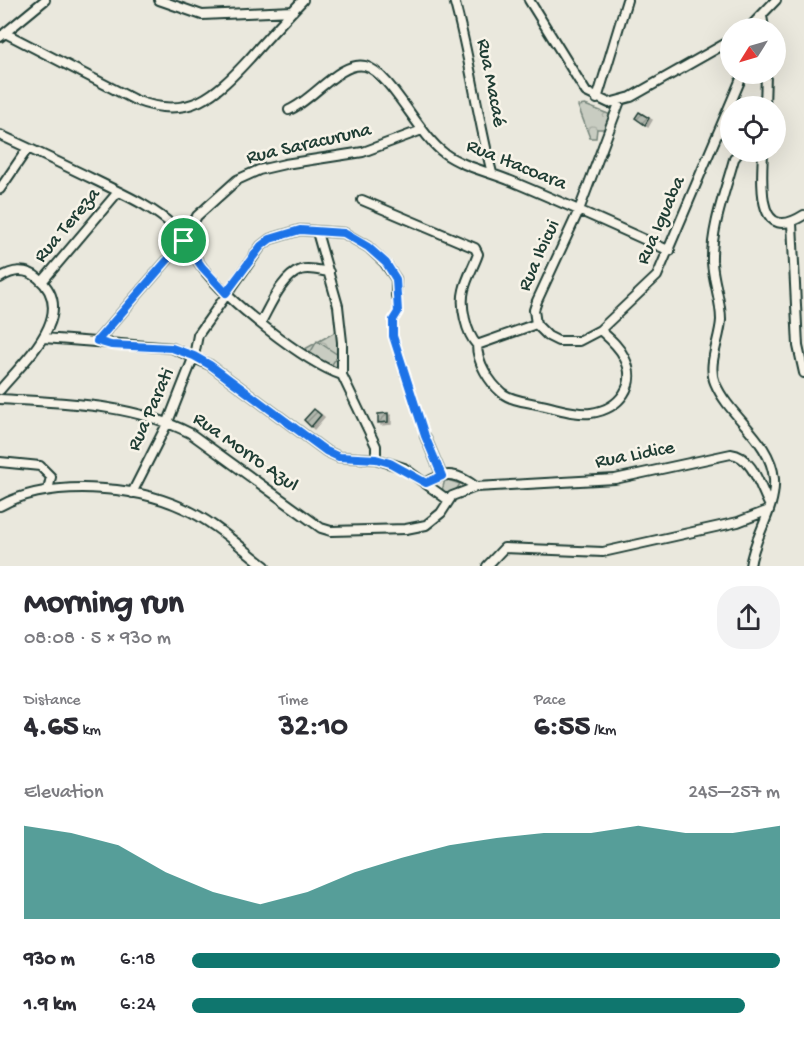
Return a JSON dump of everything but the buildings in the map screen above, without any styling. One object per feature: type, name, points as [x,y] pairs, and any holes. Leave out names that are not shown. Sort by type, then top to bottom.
[{"type":"street","points":[[45,0],[2,35],[135,100],[150,106],[179,107],[199,102],[217,92],[303,0]]},
{"type":"street","points":[[159,0],[202,15],[293,10]]},
{"type":"street","name":"Rua Macaé","points":[[454,0],[471,66],[492,173]]},
{"type":"street","points":[[529,0],[583,87],[597,99],[609,103],[620,101],[720,46]]},
{"type":"street","points":[[597,99],[627,0]]},
{"type":"street","points":[[762,16],[776,0]]},
{"type":"street","name":"Rua Itacoara","points":[[288,110],[304,103],[339,73],[355,66],[365,66],[388,83],[422,130],[444,153],[455,160],[492,173],[670,251]]},
{"type":"street","name":"Rua Iguaba","points":[[536,324],[548,336],[568,343],[579,341],[600,330],[657,276],[670,251],[687,203],[739,84]]},
{"type":"street","name":"Rua Ibicui","points":[[536,324],[534,310],[537,301],[579,210],[620,101]]},
{"type":"street","name":"Rua Saracuruna","points":[[97,341],[184,241],[197,216],[227,187],[249,174],[285,164],[363,152],[422,130]]},
{"type":"street","points":[[0,135],[118,192],[174,226],[202,267],[226,293],[303,356],[325,369],[342,375]]},
{"type":"street","points":[[0,189],[28,148]]},
{"type":"street","points":[[733,162],[715,236],[712,261],[721,317],[712,370],[713,380],[722,395],[767,457],[774,482],[769,508],[750,566]]},
{"type":"street","points":[[763,162],[762,202],[774,219],[792,223],[804,215]]},
{"type":"street","name":"Rua Tereza","points":[[42,282],[118,192]]},
{"type":"street","points":[[362,200],[472,245],[478,254],[466,282],[463,298],[468,329],[477,345],[482,365],[490,380],[503,394],[520,400],[589,413],[603,410],[623,398],[630,374],[621,352],[600,330]]},
{"type":"street","points":[[792,223],[798,345],[804,373]]},
{"type":"street","name":"Rua Parati","points":[[132,493],[168,422],[194,356],[198,335],[261,246],[270,239],[300,230],[344,233],[368,247],[394,274],[396,296]]},
{"type":"street","points":[[317,232],[338,306],[342,342],[342,375],[376,446],[376,459]]},
{"type":"street","points":[[261,322],[276,295],[295,274],[301,270],[329,272]]},
{"type":"street","points":[[0,278],[11,271],[36,276],[53,302],[52,320],[44,338],[0,390]]},
{"type":"street","points":[[477,345],[536,324]]},
{"type":"street","points":[[44,338],[172,348],[194,356],[210,365],[326,451],[339,457],[376,459],[404,468],[450,498]]},
{"type":"street","name":"Rua Morro Azul","points":[[0,399],[97,405],[168,422],[190,433],[326,530],[415,528],[436,518],[450,498]]},
{"type":"street","points":[[425,436],[442,476],[426,483]]},
{"type":"street","name":"Rua Lidice","points":[[450,498],[476,487],[615,479],[731,454],[740,456],[749,464],[769,508]]},
{"type":"street","points":[[0,462],[40,466],[51,477],[48,490]]},
{"type":"street","name":"Rua Lidice","points":[[442,476],[457,474],[476,487]]},
{"type":"street","points":[[0,507],[33,492],[48,490],[132,493],[182,507],[198,516],[265,566]]},
{"type":"street","points":[[487,566],[504,548],[603,552],[738,522],[769,508]]},
{"type":"path","points":[[396,296],[398,312],[392,329],[425,436]]},
{"type":"path","points":[[400,375],[408,379]]},
{"type":"green space","points":[[585,105],[611,115],[608,129],[597,129],[596,138],[590,138],[578,106]]},
{"type":"green space","points":[[337,331],[339,363],[336,368],[305,353],[305,349]]},
{"type":"green space","points":[[317,341],[338,355],[331,366],[310,353]]},
{"type":"green space","points":[[445,479],[460,484],[456,490],[448,494],[442,491]]},
{"type":"route","points":[[300,230],[344,233],[368,247],[386,263],[396,279],[398,312],[393,320],[393,336],[425,429],[425,436],[442,476],[437,476],[426,483],[404,468],[390,463],[376,459],[339,457],[326,451],[210,365],[194,356],[172,348],[111,345],[97,341],[184,241],[202,267],[226,293],[261,246],[270,239],[300,230]]}]
